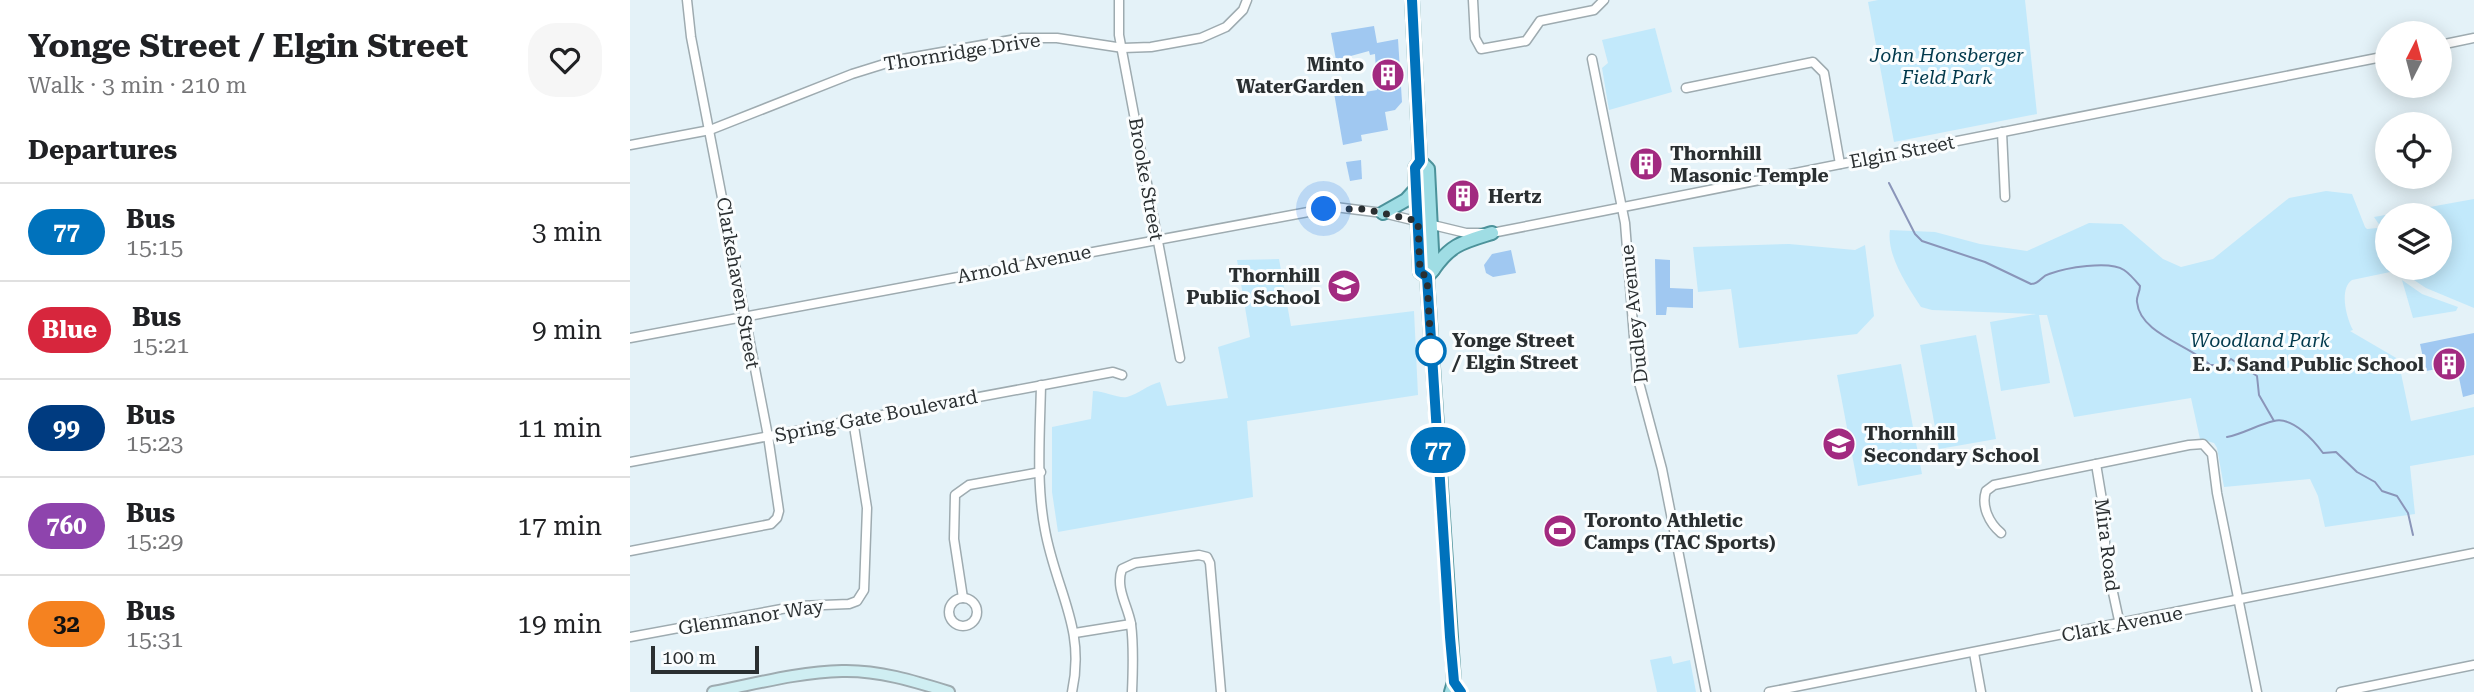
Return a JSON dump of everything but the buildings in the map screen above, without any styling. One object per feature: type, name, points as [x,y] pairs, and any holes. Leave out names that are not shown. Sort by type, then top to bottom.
[{"type":"main road","points":[[1412,0],[1420,161],[1415,168],[1420,272],[1430,274]]},
{"type":"main road","points":[[1420,161],[1428,169],[1430,274],[1455,689]]},
{"type":"main road","points":[[1383,213],[1406,200],[1416,189]]},
{"type":"main road","points":[[1430,274],[1449,249],[1460,242],[1492,233]]},
{"type":"street","name":"Clarkehaven Street","points":[[687,0],[691,37],[768,436]]},
{"type":"street","name":"Brooke Street","points":[[1119,0],[1119,34],[1181,358]]},
{"type":"street","name":"Thornridge Drive","points":[[630,145],[710,130],[852,74],[897,60],[1030,37],[1057,38],[1123,48],[1150,47],[1213,34],[1233,21],[1247,0]]},
{"type":"street","points":[[1474,0],[1475,38],[1481,49],[1526,41],[1540,21],[1594,10],[1603,5],[1604,0]]},
{"type":"street","points":[[2452,43],[2474,38]]},
{"type":"street","name":"Elgin Street","points":[[1418,221],[1465,233],[1492,233],[2375,58]]},
{"type":"street","name":"Dudley Avenue","points":[[1592,59],[1625,223],[1637,375],[1662,469],[1706,692]]},
{"type":"street","points":[[1686,88],[1813,62],[1824,73],[1840,164]]},
{"type":"street","points":[[2002,132],[2005,197]]},
{"type":"street","name":"Arnold Avenue","points":[[630,338],[1335,207],[1418,221]]},
{"type":"street","name":"Spring Gate Boulevard","points":[[630,462],[1113,372],[1122,375]]},
{"type":"street","points":[[1041,385],[1044,527],[1075,633],[1077,659],[1072,692]]},
{"type":"street","name":"Glenmanor Way","points":[[630,637],[798,606],[849,604],[857,601],[864,590],[866,508],[853,421]]},
{"type":"street","points":[[630,551],[771,524],[779,511],[768,436]]},
{"type":"street","points":[[2001,533],[1992,526],[1984,500],[1986,491],[1991,487],[2189,444],[2203,444],[2209,448],[2257,692]]},
{"type":"street","name":"Mira Road","points":[[2096,464],[2103,506],[2106,560],[2120,625]]},
{"type":"street","points":[[963,598],[954,539],[955,495],[969,485],[1041,472]]},
{"type":"street","name":"Clark Avenue","points":[[1769,692],[2120,625],[2474,553]]},
{"type":"street","points":[[1132,692],[1134,659],[1131,624],[1120,588],[1122,569],[1166,558],[1199,555],[1207,557],[1212,577],[1221,692]]},
{"type":"street","points":[[1075,633],[1131,624]]},
{"type":"street","points":[[1973,653],[1981,692]]},
{"type":"street","points":[[2340,692],[2474,666]]},
{"type":"street","points":[[713,692],[811,674],[844,671],[905,679],[948,692]]},
{"type":"green space","name":"John Honsberger Field Park","points":[[2025,0],[2037,114],[1894,142],[1868,2]]},
{"type":"green space","points":[[1655,28],[1672,92],[1609,110],[1602,68],[1608,63],[1602,40]]},
{"type":"green space","name":"Woodland Park","points":[[2326,191],[2352,194],[2365,227],[2375,228],[2375,275],[2352,280],[2346,290],[2345,304],[2353,330],[2350,331],[2398,359],[2411,421],[2474,407],[2474,455],[2410,466],[2415,514],[2325,527],[2318,496],[2310,479],[2224,487],[2217,448],[2214,443],[2200,439],[2191,398],[2074,417],[2047,315],[2039,315],[2050,383],[2001,391],[1990,322],[2036,314],[1932,310],[1921,307],[1899,270],[1891,250],[1890,230],[1935,232],[1980,244],[2027,251],[2089,223],[2122,224],[2163,259],[2181,267],[2213,259],[2289,198]]},
{"type":"green space","points":[[2474,199],[2474,308],[2426,288],[2414,280],[2452,280],[2452,203]]},
{"type":"green space","points":[[1789,244],[1855,250],[1865,245],[1874,316],[1857,334],[1739,348],[1731,289],[1698,292],[1693,247]]},
{"type":"green space","points":[[1279,259],[1291,326],[1414,311],[1418,395],[1247,421],[1253,497],[1058,532],[1052,492],[1052,427],[1091,419],[1093,391],[1127,397],[1160,382],[1167,406],[1228,398],[1218,347],[1250,337],[1237,260]]},
{"type":"green space","points":[[2402,280],[2422,294],[2458,307],[2456,311],[2413,318]]},
{"type":"green space","points":[[1976,335],[1996,439],[1939,449],[1920,345]]},
{"type":"green space","points":[[1901,364],[1922,474],[1858,486],[1837,375]]},
{"type":"green space","points":[[1671,656],[1673,664],[1690,660],[1696,692],[1657,692],[1650,660]]},
{"type":"waterway","points":[[1889,183],[1915,234],[1922,241],[1985,262],[2031,284],[2049,274],[2076,267],[2098,265],[2124,270],[2140,286],[2137,302],[2147,323],[2210,365],[2223,365],[2231,359],[2257,376],[2259,395],[2274,421]]},
{"type":"waterway","points":[[2227,437],[2274,421],[2289,422],[2309,437],[2323,453],[2336,452],[2357,472],[2375,482],[2382,491],[2397,496],[2408,513],[2413,535]]},
{"type":"bus line","name":"77","points":[[1412,0],[1420,161],[1415,168],[1420,272],[1427,277],[1450,637],[1454,682],[1461,692]]},
{"type":"place","name":"Minto WaterGarden","points":[[1388,75]]},
{"type":"place","name":"Thornhill Masonic Temple","points":[[1646,164]]},
{"type":"place","name":"Hertz","points":[[1463,196]]},
{"type":"place","name":"Thornhill Public School","points":[[1344,286]]},
{"type":"place","name":"Yonge Street / Elgin Street","points":[[1431,351]]},
{"type":"place","name":"E. J. Sand Public School","points":[[2449,364]]},
{"type":"place","name":"Thornhill Secondary School","points":[[1839,444]]},
{"type":"place","name":"Toronto Athletic Camps (TAC Sports)","points":[[1560,531]]},
{"type":"route","points":[[1324,209],[1364,209],[1418,221],[1420,272],[1427,277],[1431,351]]}]
